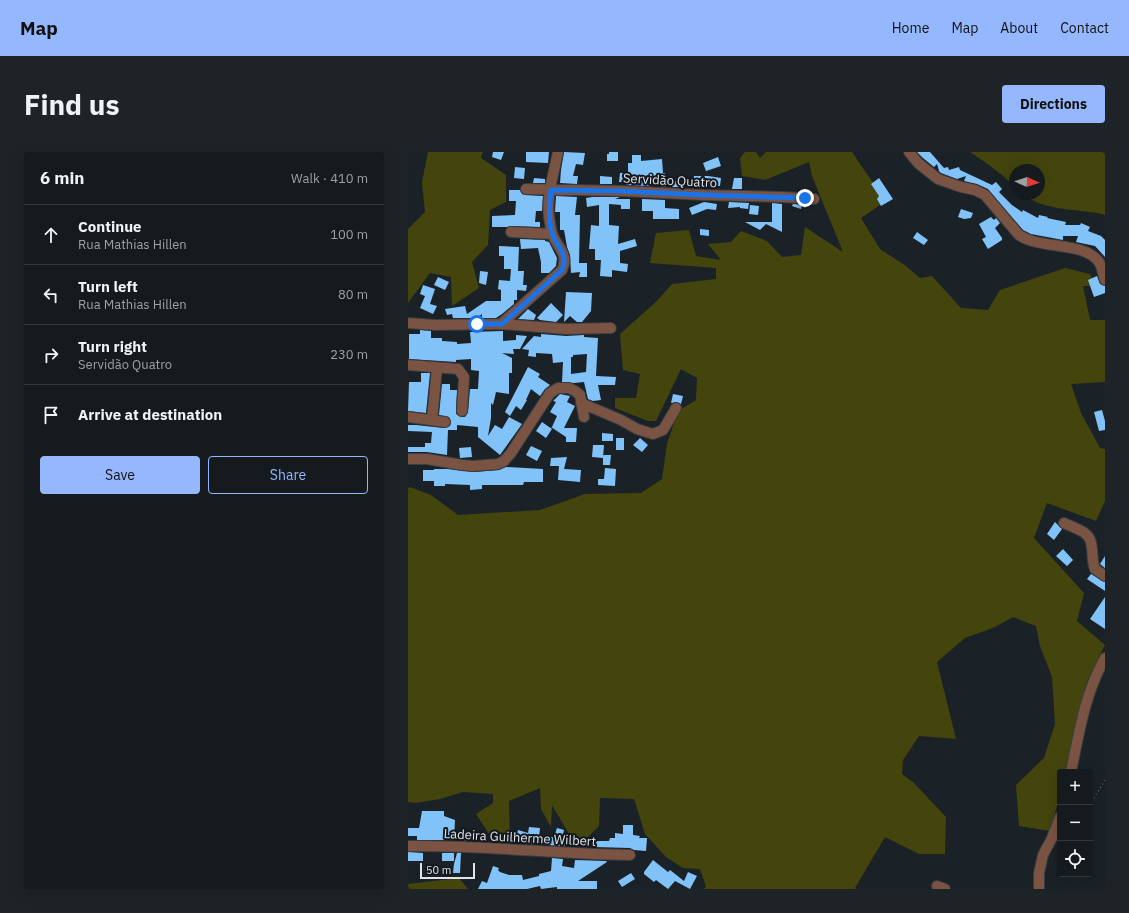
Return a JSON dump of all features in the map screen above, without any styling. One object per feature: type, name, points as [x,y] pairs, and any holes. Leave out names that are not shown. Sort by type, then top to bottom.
[{"type":"street","points":[[502,324],[562,270],[565,264],[565,258],[552,234],[549,217],[549,203],[558,152]]},
{"type":"street","points":[[909,152],[918,163],[938,179],[975,190],[985,195],[1019,236],[1026,240],[1035,243],[1074,248],[1090,254],[1099,263],[1105,280]]},
{"type":"street","name":"Servidão Quatro","points":[[526,189],[782,196],[814,199]]},
{"type":"street","points":[[511,232],[552,234]]},
{"type":"street","points":[[408,323],[436,325],[502,324],[566,329],[611,328]]},
{"type":"street","points":[[408,365],[458,369],[462,372],[464,377],[462,411]]},
{"type":"street","points":[[432,420],[437,368]]},
{"type":"street","points":[[408,459],[427,459],[468,466],[498,464],[511,453],[550,393],[558,388],[569,388],[580,395],[584,417]]},
{"type":"street","points":[[581,403],[621,420],[637,429],[653,434],[662,430],[676,408]]},
{"type":"street","points":[[408,417],[445,422]]},
{"type":"street","points":[[1064,523],[1084,532],[1088,536],[1091,543],[1095,569],[1105,576]]},
{"type":"street","points":[[1071,769],[1084,711],[1094,681],[1105,658]]},
{"type":"street","points":[[1039,889],[1039,873],[1043,855],[1057,825]]},
{"type":"street","name":"Ladeira Guilherme Wilbert","points":[[408,846],[462,846],[576,854],[630,855]]},
{"type":"path","points":[[1093,800],[1105,780]]},
{"type":"shaded area","points":[[428,152],[483,152],[481,158],[506,175],[506,202],[490,210],[488,245],[472,262],[479,288],[452,306],[451,277],[430,273],[408,303],[408,229],[425,212],[422,182]]},
{"type":"shaded area","points":[[745,152],[756,152],[760,158],[766,152],[852,152],[871,180],[890,198],[861,218],[880,249],[906,266],[920,278],[932,276],[961,308],[988,310],[1000,290],[1065,268],[1090,274],[1096,286],[1083,286],[1090,320],[1105,320],[1105,382],[1071,384],[1081,413],[1100,448],[1105,449],[1105,501],[1096,521],[1047,503],[1034,538],[1084,593],[1077,621],[1105,645],[1086,684],[1067,769],[1057,769],[1057,806],[1050,831],[1019,826],[1016,785],[1044,758],[1055,724],[1052,677],[1040,646],[1036,626],[1013,617],[995,627],[965,638],[937,662],[956,739],[919,736],[903,760],[902,774],[914,783],[946,817],[945,854],[919,854],[885,837],[855,888],[857,889],[704,889],[706,886],[700,869],[683,868],[666,857],[645,834],[634,799],[600,798],[599,826],[586,839],[572,839],[552,805],[551,827],[541,809],[540,788],[509,801],[510,849],[498,848],[476,814],[493,803],[493,794],[463,792],[440,799],[416,803],[408,802],[408,488],[410,487],[431,495],[458,515],[540,510],[585,494],[641,493],[662,479],[667,444],[678,411],[696,400],[697,378],[681,369],[656,421],[648,421],[615,408],[615,398],[636,398],[640,374],[623,370],[620,334],[657,301],[672,284],[716,279],[716,268],[650,263],[656,233],[689,230],[696,256],[721,260],[708,244],[731,242],[741,231],[767,241],[782,257],[801,255],[805,227],[843,252],[812,176],[809,162],[765,180],[742,176],[740,158]]},
{"type":"shaded area","points":[[970,152],[1105,152],[1105,215],[1048,206],[1032,200],[1045,200],[1045,164],[1009,164],[1009,182],[988,164]]},
{"type":"shaded area","points":[[459,878],[468,889],[408,889],[408,884]]},
{"type":"building","points":[[493,152],[504,152],[501,160],[492,157]]},
{"type":"building","points":[[526,152],[549,152],[548,163],[526,162]]},
{"type":"building","points":[[564,152],[585,153],[583,165],[576,164],[573,176],[578,176],[577,184],[560,183]]},
{"type":"building","points":[[609,152],[618,152],[618,161],[607,161],[607,154],[609,154]]},
{"type":"building","points":[[917,152],[930,152],[944,168],[948,167],[949,170],[959,167],[960,170],[992,185],[996,182],[1002,189],[999,192],[1012,205],[1022,212],[1023,210],[1038,218],[1039,215],[1066,222],[1065,225],[1080,225],[1081,223],[1090,227],[1088,231],[1101,236],[1105,240],[1105,257],[1095,246],[1076,242],[1078,236],[1063,236],[1063,240],[1031,234],[1023,230],[988,189],[977,184],[964,181],[966,176],[957,179],[941,173],[937,164],[934,167]]},
{"type":"building","points":[[632,155],[641,155],[641,161],[662,159],[666,187],[660,186],[658,183],[650,186],[626,185],[626,182],[619,182],[620,173],[628,173],[628,163],[632,163]]},
{"type":"building","points":[[718,157],[721,166],[706,171],[703,163]]},
{"type":"building","points":[[515,167],[525,168],[524,179],[514,178]]},
{"type":"building","points":[[600,176],[612,177],[612,184],[600,184]]},
{"type":"building","points":[[694,176],[721,178],[720,186],[693,185]]},
{"type":"building","points":[[534,178],[545,179],[545,183],[533,183]]},
{"type":"building","points":[[680,178],[680,187],[671,187],[670,185]]},
{"type":"building","points":[[734,178],[742,178],[742,189],[732,189]]},
{"type":"building","points":[[879,178],[893,199],[881,206],[877,199],[879,196],[871,184]]},
{"type":"building","points":[[509,190],[520,190],[522,194],[525,195],[543,196],[542,211],[536,211],[535,222],[540,222],[540,227],[492,227],[492,216],[515,215],[516,201],[509,201]]},
{"type":"building","points":[[556,196],[577,197],[575,215],[580,215],[579,263],[587,263],[587,277],[579,277],[580,272],[571,273],[570,255],[564,230],[560,230],[560,212],[555,212]]},
{"type":"building","points":[[620,197],[615,199],[630,199],[630,209],[621,209],[621,205],[609,204],[609,225],[619,226],[618,244],[635,239],[637,246],[620,251],[620,263],[628,264],[627,272],[612,270],[612,277],[600,276],[601,260],[595,260],[595,249],[589,249],[591,225],[599,226],[599,205],[587,207],[586,198]]},
{"type":"building","points":[[642,199],[665,200],[665,208],[679,209],[679,219],[653,219],[653,211],[642,211]]},
{"type":"building","points":[[704,202],[717,204],[716,210],[707,209],[692,215],[689,208]]},
{"type":"building","points":[[729,202],[749,203],[748,209],[740,207],[728,208]]},
{"type":"building","points":[[772,203],[782,204],[782,232],[766,224],[760,230],[745,222],[772,222]]},
{"type":"building","points":[[793,204],[806,205],[805,208],[802,205],[801,209],[792,206]]},
{"type":"building","points":[[750,205],[759,206],[758,215],[749,214]]},
{"type":"building","points":[[961,209],[973,213],[971,218],[964,219],[958,217]]},
{"type":"building","points":[[991,217],[994,220],[996,218],[1000,223],[995,228],[1002,240],[988,249],[982,239],[986,237],[979,224]]},
{"type":"building","points":[[700,229],[709,230],[709,236],[700,235]]},
{"type":"building","points":[[917,232],[928,240],[924,245],[913,238]]},
{"type":"building","points":[[520,239],[545,240],[549,242],[557,258],[556,266],[549,273],[541,273],[541,262],[538,248],[521,249]]},
{"type":"building","points":[[499,246],[519,247],[518,271],[524,271],[523,285],[527,285],[526,291],[517,290],[517,300],[514,300],[514,304],[496,318],[482,318],[482,314],[477,318],[453,318],[452,314],[447,315],[445,309],[465,306],[467,314],[486,301],[501,301],[501,290],[498,289],[499,280],[510,281],[511,269],[504,269],[504,256],[499,256]]},
{"type":"building","points":[[480,271],[488,272],[486,285],[479,283]]},
{"type":"building","points":[[1097,276],[1100,284],[1105,286],[1105,293],[1094,297],[1088,280]]},
{"type":"building","points":[[438,277],[449,282],[445,290],[434,285]]},
{"type":"building","points":[[423,285],[435,289],[430,304],[437,306],[433,314],[420,308],[425,296],[420,294]]},
{"type":"building","points":[[566,292],[592,293],[591,311],[582,322],[577,322],[570,316],[564,322]]},
{"type":"building","points":[[551,303],[563,315],[556,322],[540,320],[537,318]]},
{"type":"building","points":[[528,309],[536,315],[534,320],[518,319]]},
{"type":"building","points":[[420,330],[431,331],[431,338],[442,338],[442,341],[457,342],[457,344],[471,343],[470,332],[503,331],[503,341],[516,340],[516,335],[527,336],[520,349],[513,349],[514,354],[502,353],[512,358],[512,373],[509,373],[509,394],[496,392],[493,405],[491,403],[491,418],[488,436],[495,425],[502,429],[509,417],[522,424],[500,455],[478,437],[478,427],[457,425],[457,430],[448,430],[447,455],[427,452],[408,452],[408,447],[425,447],[425,443],[431,443],[432,432],[408,431],[408,425],[444,428],[450,426],[451,422],[449,417],[439,415],[442,384],[450,384],[450,390],[457,390],[456,414],[461,417],[465,417],[468,412],[470,389],[478,389],[479,371],[471,370],[471,359],[456,360],[456,362],[409,359],[409,334],[420,334]]},
{"type":"building","points":[[541,334],[566,336],[584,335],[584,337],[598,338],[596,376],[616,377],[615,385],[598,385],[601,400],[593,401],[588,399],[584,382],[562,382],[563,362],[553,363],[552,354],[536,353],[536,357],[528,356],[529,350],[522,349],[534,336],[541,337]],"holes":[[[587,354],[586,372],[571,374],[571,357],[573,357],[573,355]]]},
{"type":"building","points":[[528,367],[540,374],[538,377],[550,385],[540,396],[531,389],[521,410],[516,406],[510,416],[505,412]]},
{"type":"building","points":[[421,373],[430,373],[426,413],[408,411],[409,382],[421,382]]},
{"type":"building","points":[[560,394],[570,396],[567,402],[575,406],[564,428],[577,428],[576,442],[566,442],[566,437],[551,427],[557,416],[550,412],[556,402],[553,401]]},
{"type":"building","points":[[673,394],[683,396],[681,404],[676,402],[671,403]]},
{"type":"building","points":[[1102,410],[1105,421],[1105,430],[1099,431],[1094,412]]},
{"type":"building","points":[[542,422],[552,429],[546,438],[536,431]]},
{"type":"building","points":[[602,433],[613,434],[613,441],[602,441]]},
{"type":"building","points":[[616,438],[624,438],[624,450],[616,450]]},
{"type":"building","points":[[640,438],[648,445],[642,452],[633,445]]},
{"type":"building","points":[[593,445],[604,445],[603,458],[592,457]]},
{"type":"building","points":[[531,446],[542,451],[537,461],[526,455]]},
{"type":"building","points":[[471,447],[472,457],[460,458],[459,448]]},
{"type":"building","points":[[603,455],[611,455],[610,465],[603,465]]},
{"type":"building","points":[[567,457],[564,469],[581,470],[580,482],[558,480],[559,466],[550,466],[551,458]]},
{"type":"building","points":[[506,467],[543,469],[543,482],[524,482],[523,485],[482,485],[482,489],[470,490],[470,485],[445,484],[445,486],[434,486],[434,481],[423,481],[423,470],[448,469],[474,472],[499,470]]},
{"type":"building","points":[[605,468],[616,469],[615,486],[598,485],[598,479],[604,479]]},
{"type":"building","points":[[1055,522],[1062,529],[1054,540],[1047,534]]},
{"type":"building","points":[[1063,549],[1073,560],[1067,566],[1056,556]]},
{"type":"building","points":[[1105,556],[1105,568],[1100,564]]},
{"type":"building","points":[[1091,574],[1105,582],[1105,591],[1087,579]]},
{"type":"building","points":[[1105,597],[1105,629],[1090,619]]},
{"type":"building","points":[[422,811],[444,811],[444,816],[455,820],[454,840],[417,840],[417,836],[408,836],[408,828],[419,828]]},
{"type":"building","points":[[623,825],[633,825],[633,835],[640,836],[639,838],[647,838],[646,851],[634,850],[630,848],[594,847],[594,841],[609,841],[610,838],[615,838],[615,833],[623,834]]},
{"type":"building","points":[[529,827],[540,828],[539,837],[554,837],[557,828],[564,830],[563,834],[567,835],[565,846],[526,844],[515,840],[518,830],[528,833]]},
{"type":"building","points":[[464,830],[471,833],[468,841],[461,840]]},
{"type":"building","points":[[408,852],[423,853],[423,861],[408,861]]},
{"type":"building","points":[[442,853],[454,853],[454,861],[442,861]]},
{"type":"building","points":[[457,853],[461,853],[460,873],[453,873],[454,864]]},
{"type":"building","points":[[552,858],[563,859],[562,866],[574,868],[575,860],[607,862],[578,881],[597,881],[597,889],[557,889],[557,887],[541,889],[540,886],[527,889],[478,889],[482,881],[487,883],[493,866],[499,868],[498,870],[500,872],[509,875],[522,875],[523,880],[551,871]]},
{"type":"building","points":[[653,860],[668,872],[670,870],[684,881],[688,872],[697,876],[690,889],[675,881],[668,889],[656,880],[654,882],[644,874]]},
{"type":"building","points":[[631,873],[635,879],[622,887],[618,881]]},
{"type":"route","points":[[477,324],[502,324],[562,270],[565,264],[565,258],[552,234],[549,217],[551,190],[782,196],[805,198]]}]
